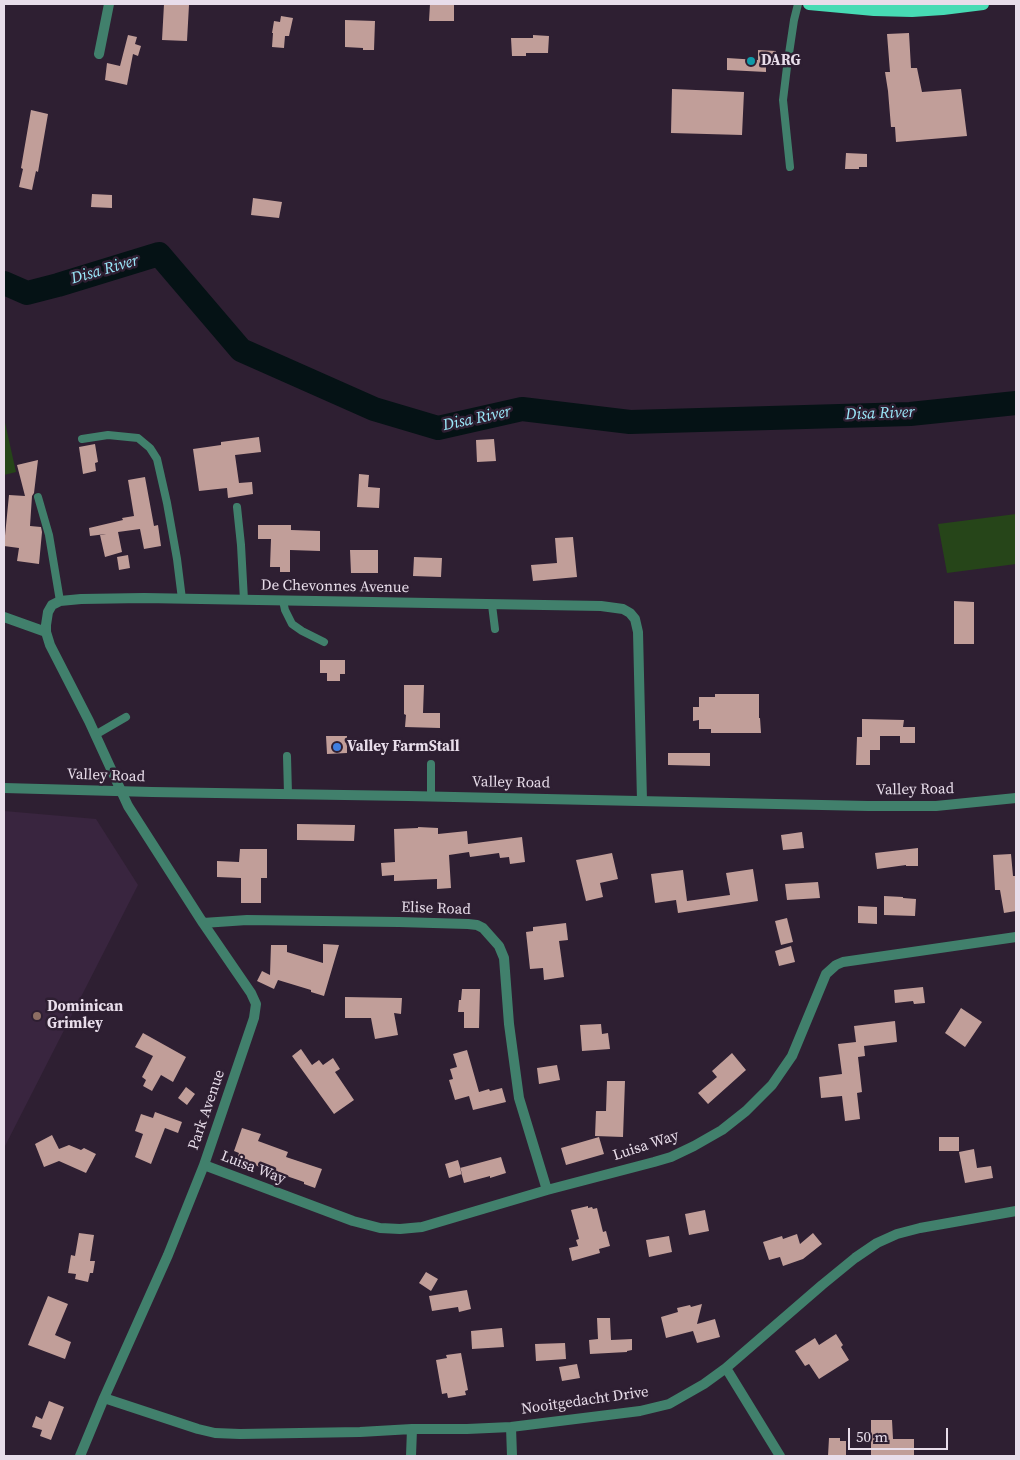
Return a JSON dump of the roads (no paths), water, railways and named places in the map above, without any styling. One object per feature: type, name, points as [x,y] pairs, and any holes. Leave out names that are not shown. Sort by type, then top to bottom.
[{"type":"main road","points":[[809,4],[864,10],[912,11],[983,4]]},
{"type":"street","points":[[99,54],[109,4]]},
{"type":"street","name":"De Chevonnes Avenue","points":[[60,601],[81,599],[182,599],[610,606],[623,609],[633,616],[637,623],[638,632],[642,801]]},
{"type":"street","points":[[60,601],[52,605],[48,612],[46,632],[56,658],[95,735],[120,791]]},
{"type":"street","points":[[4,617],[46,632]]},
{"type":"street","name":"Valley Road","points":[[4,788],[936,806],[1016,798]]},
{"type":"street","name":"Park Avenue","points":[[80,1456],[168,1255],[204,1165],[252,1027],[256,1010],[251,992],[203,923],[120,791]]},
{"type":"street","name":"Elise Road","points":[[203,923],[247,920],[399,922],[468,924],[483,928],[499,946],[504,958],[509,1024],[519,1098],[547,1190]]},
{"type":"street","name":"Luisa Way","points":[[204,1165],[353,1221],[380,1228],[422,1227],[547,1190],[670,1157],[722,1130],[746,1111],[782,1072],[792,1056],[826,974],[836,965],[843,962],[1016,937]]},
{"type":"street","name":"Nooitgedacht Drive","points":[[104,1398],[198,1429],[215,1433],[240,1434],[511,1427],[640,1411],[668,1404],[696,1389],[726,1368],[822,1285],[877,1243],[898,1234],[920,1228],[1016,1210]]},
{"type":"street","points":[[726,1368],[776,1454]]},
{"type":"street","points":[[511,1427],[512,1456]]},
{"type":"street","points":[[411,1456],[412,1429]]},
{"type":"lane","points":[[790,167],[783,100],[798,4]]},
{"type":"lane","points":[[82,439],[108,435],[138,438],[150,448],[157,459],[173,540],[182,599]]},
{"type":"lane","points":[[38,497],[49,535],[60,601]]},
{"type":"lane","points":[[237,507],[244,600]]},
{"type":"lane","points":[[283,601],[292,624],[302,632],[324,642]]},
{"type":"lane","points":[[492,605],[495,629]]},
{"type":"lane","points":[[95,735],[126,717]]},
{"type":"lane","points":[[287,756],[288,794]]},
{"type":"lane","points":[[431,764],[431,796]]},
{"type":"waterway","name":"Disa River","points":[[4,283],[27,293],[159,254],[241,350],[374,409],[438,428],[522,409],[630,422],[910,414],[1016,403]]},
{"type":"place","name":"DARG","points":[[751,61]]},
{"type":"place","name":"Valley FarmStall","points":[[337,747]]},
{"type":"place","name":"Dominican Grimley","points":[[37,1016]]}]
